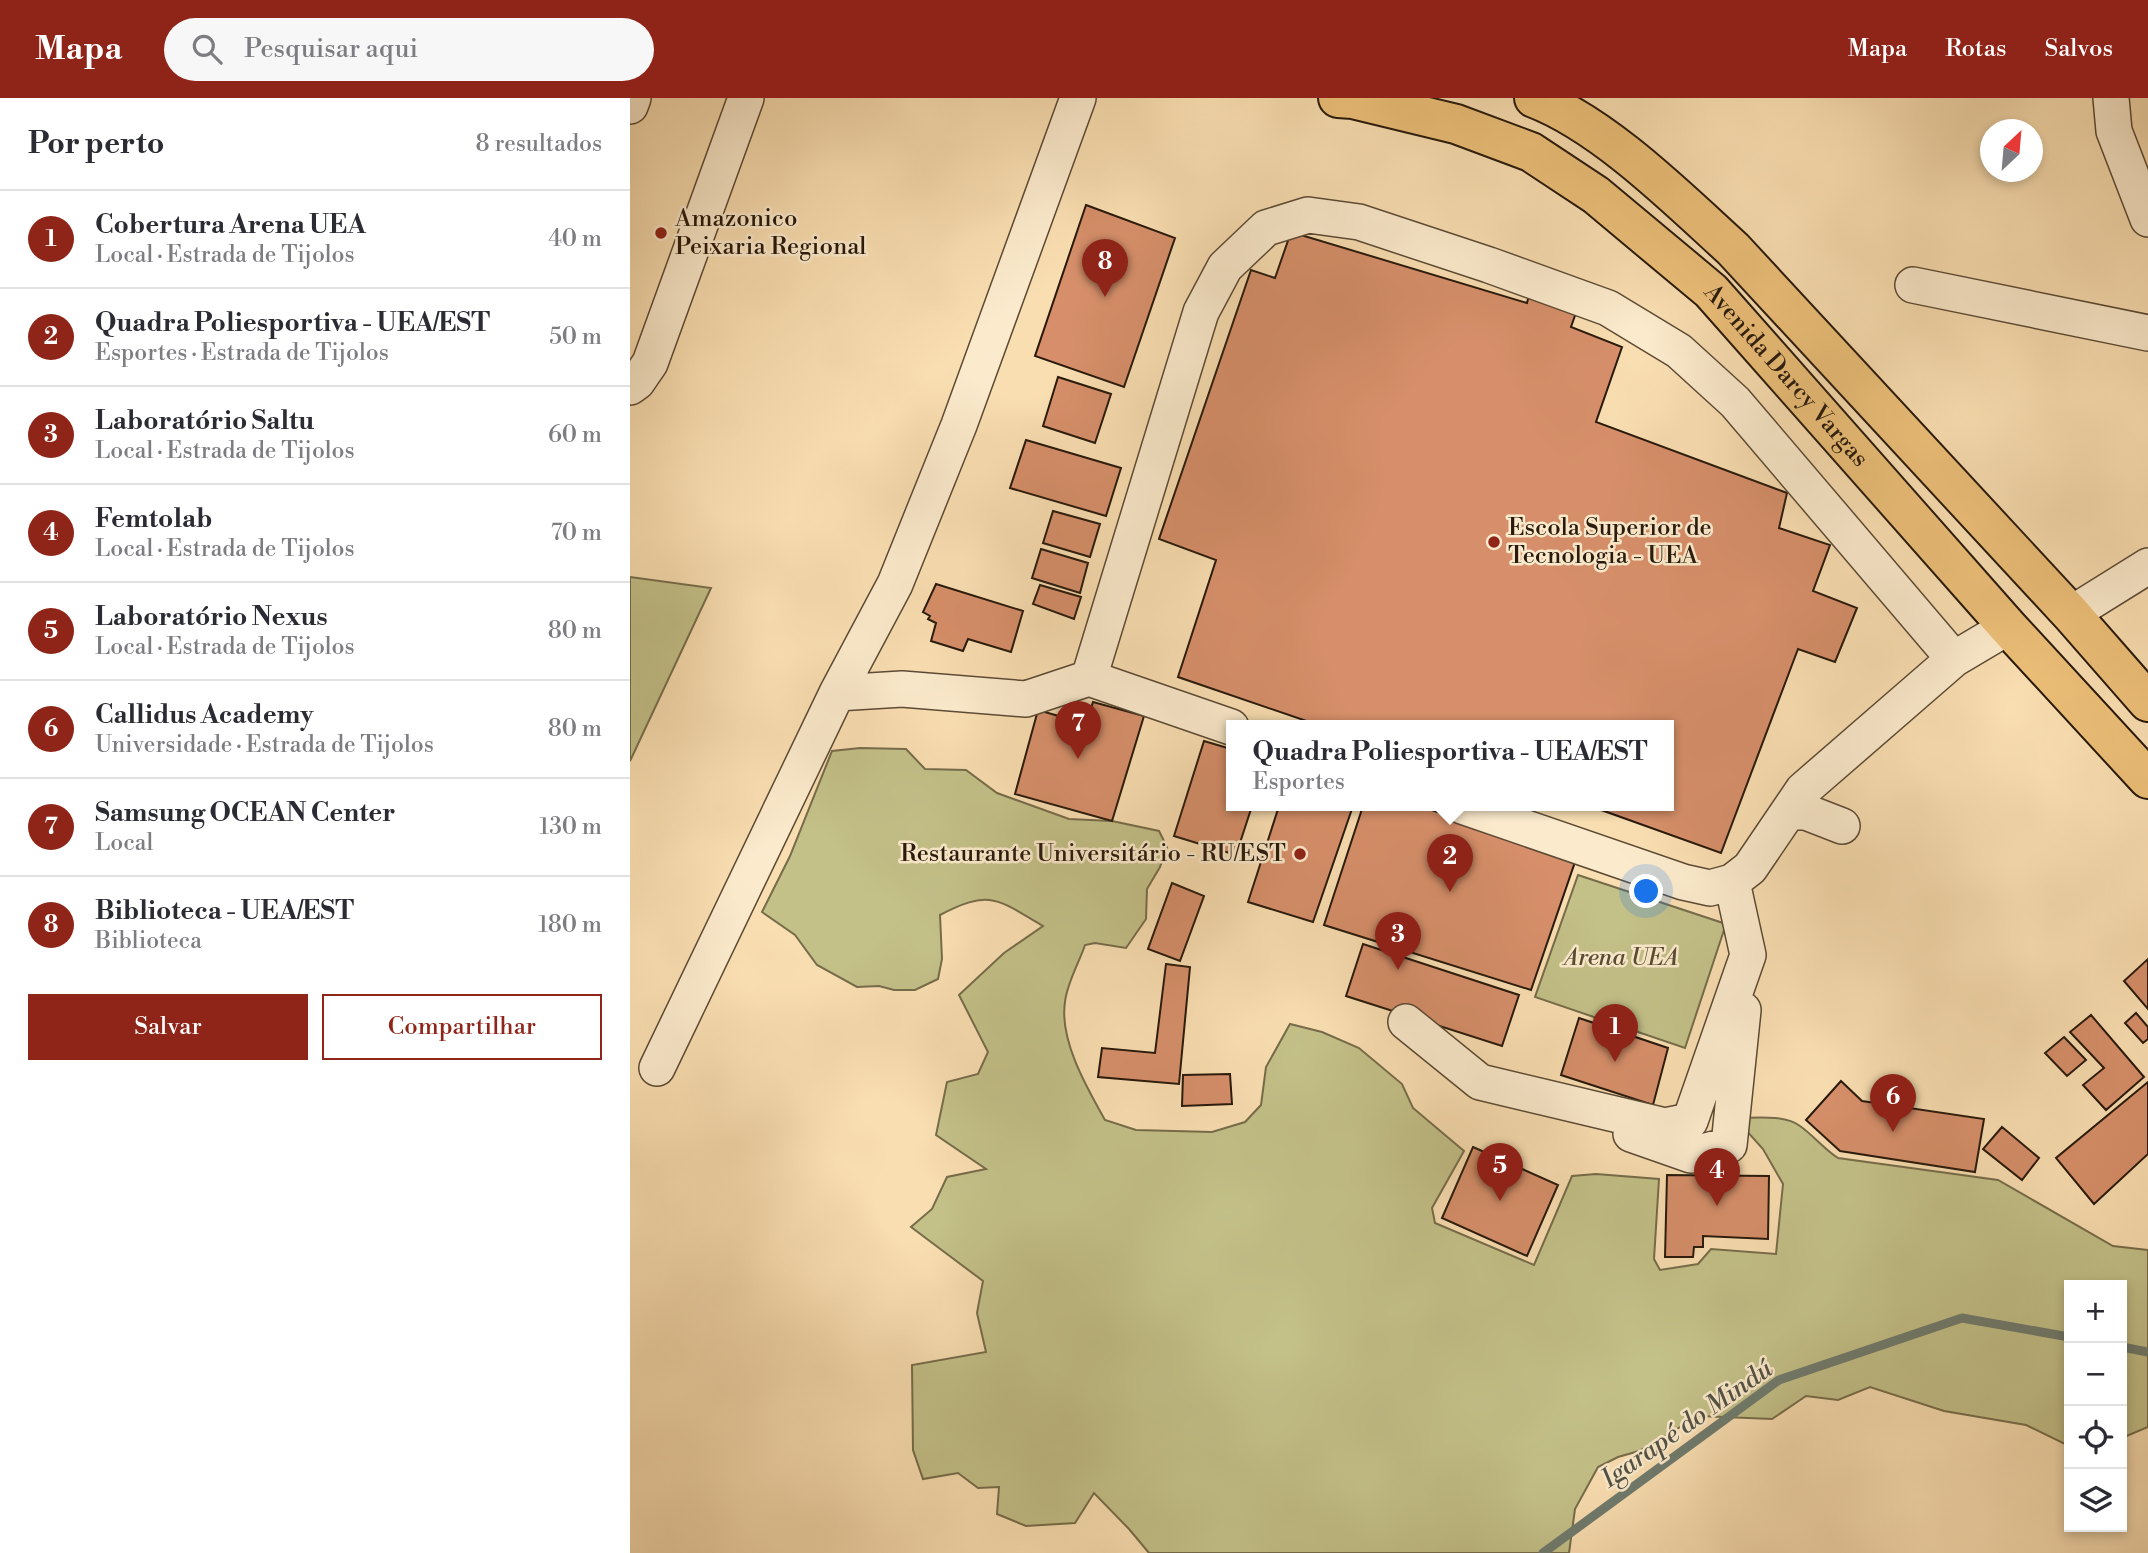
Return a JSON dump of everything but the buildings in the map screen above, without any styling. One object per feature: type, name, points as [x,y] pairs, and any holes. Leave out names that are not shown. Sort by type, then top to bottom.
[{"type":"main road","name":"Avenida Darcy Vargas","points":[[1338,98],[1353,99],[1456,124],[1531,152],[1596,195],[1711,291],[2008,628],[2148,779]]},
{"type":"main road","name":"Avenida Darcy Vargas","points":[[1534,98],[1555,106],[1603,137],[1677,197],[1733,249],[2071,614],[2148,702]]},
{"type":"street","points":[[630,106],[633,98]]},
{"type":"street","points":[[630,387],[637,382],[650,363],[746,98]]},
{"type":"street","points":[[657,1069],[837,694],[895,584],[958,425],[1078,98]]},
{"type":"street","points":[[2111,98],[2114,131],[2148,219]]},
{"type":"street","points":[[1089,678],[1201,312],[1225,267],[1266,228],[1308,215],[1359,222],[1596,303],[1679,351],[1735,402],[1954,659]]},
{"type":"street","points":[[1913,285],[2148,333]]},
{"type":"street","points":[[2071,614],[2148,566]]},
{"type":"street","points":[[1477,811],[1683,882],[1710,887],[1732,882],[1750,868],[1803,790],[1954,659],[2008,628]]},
{"type":"street","points":[[837,694],[902,689],[1026,699],[1089,678],[1226,725]]},
{"type":"street","points":[[1788,812],[1806,812],[1842,826]]},
{"type":"street","points":[[1406,1022],[1480,1082],[1691,1155],[1729,1145],[1748,955],[1732,882]]},
{"type":"street","points":[[1480,1082],[1665,1126],[1690,1121],[1748,955]]},
{"type":"green space","points":[[630,577],[711,588],[630,761]]},
{"type":"green space","points":[[860,748],[906,749],[925,769],[966,770],[997,793],[1069,819],[1112,821],[1159,831],[1167,847],[1160,867],[1147,889],[1146,919],[1126,948],[1095,943],[1085,945],[1066,995],[1064,1017],[1070,1048],[1105,1120],[1136,1130],[1212,1132],[1245,1122],[1261,1105],[1266,1067],[1290,1024],[1322,1032],[1359,1048],[1402,1084],[1413,1108],[1464,1151],[1432,1208],[1435,1223],[1534,1265],[1572,1176],[1596,1174],[1659,1179],[1654,1259],[1660,1270],[1698,1264],[1711,1249],[1776,1254],[1783,1184],[1763,1149],[1735,1118],[1769,1118],[1794,1122],[1838,1158],[1998,1180],[2113,1246],[2148,1250],[2148,1427],[2127,1436],[2127,1280],[2064,1280],[2064,1444],[2026,1425],[1944,1411],[1870,1387],[1838,1400],[1806,1396],[1772,1419],[1699,1416],[1639,1451],[1598,1467],[1575,1509],[1569,1553],[1149,1553],[1094,1493],[1075,1523],[1026,1526],[997,1514],[999,1487],[978,1488],[958,1473],[923,1479],[913,1450],[912,1365],[986,1352],[977,1313],[983,1281],[911,1227],[932,1209],[947,1177],[986,1169],[936,1135],[947,1082],[978,1074],[988,1052],[959,995],[1004,953],[1043,926],[1015,909],[993,901],[971,902],[940,915],[942,959],[938,979],[915,990],[894,990],[879,986],[857,987],[817,965],[795,935],[762,912],[790,856],[832,751]]},
{"type":"green space","name":"Arena UEA","points":[[1578,875],[1726,924],[1685,1048],[1535,997]]},
{"type":"waterway","name":"Igarapé do Mindú","points":[[1543,1553],[1779,1380],[1962,1318],[2064,1336]]},
{"type":"waterway","name":"Igarapé do Mindú","points":[[2127,1348],[2148,1352]]},
{"type":"place","name":"Amazonico Peixaria Regional","points":[[661,233]]},
{"type":"place","name":"Biblioteca - UEA/EST","points":[[1105,297]]},
{"type":"place","name":"Escola Superior de Tecnologia - UEA","points":[[1494,542]]},
{"type":"place","name":"Samsung OCEAN Center","points":[[1078,759]]},
{"type":"place","name":"Restaurante Universitário - RU/EST","points":[[1300,854]]},
{"type":"place","name":"Quadra Poliesportiva - UEA/EST","points":[[1450,892]]},
{"type":"place","name":"Laboratório Saltu","points":[[1398,970]]},
{"type":"place","name":"Cobertura Arena UEA","points":[[1615,1062]]},
{"type":"place","name":"Callidus Academy","points":[[1893,1132]]},
{"type":"place","name":"Laboratório Nexus","points":[[1500,1201]]},
{"type":"place","name":"Femtolab","points":[[1717,1206]]}]
